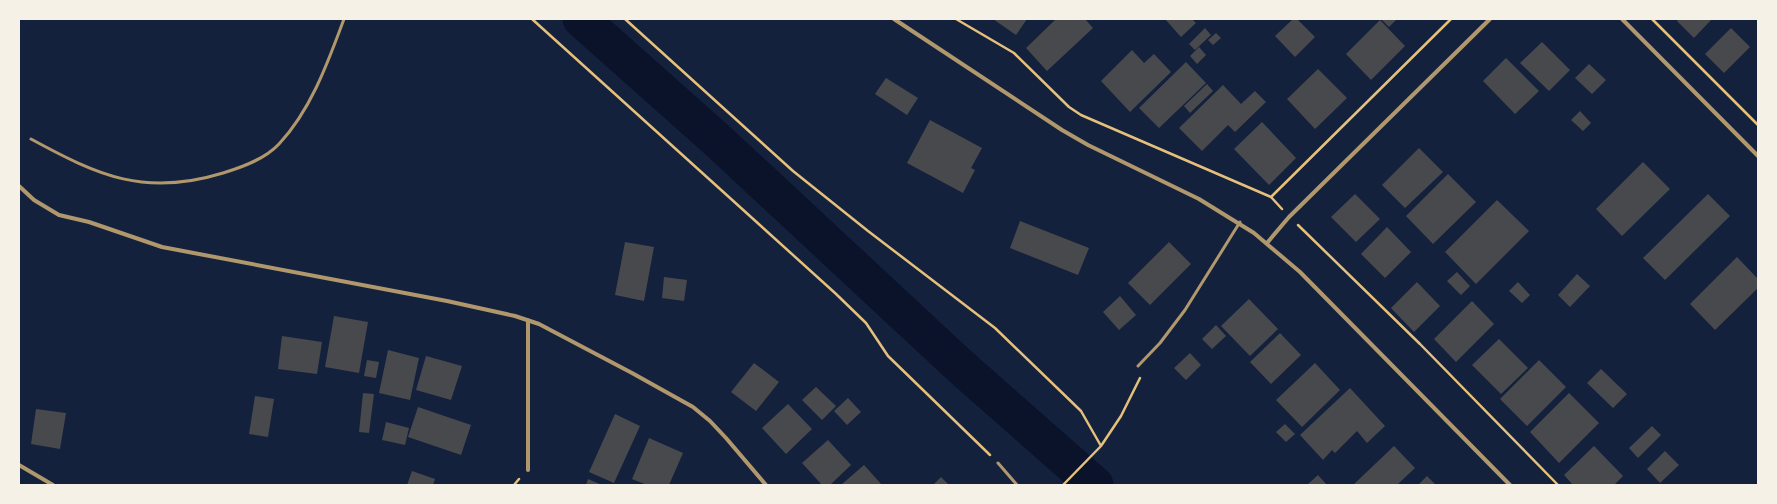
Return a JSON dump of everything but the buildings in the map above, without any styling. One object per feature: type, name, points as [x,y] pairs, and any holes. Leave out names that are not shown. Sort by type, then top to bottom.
[{"type":"street","points":[[894,19],[1062,130],[1088,145],[1199,199],[1240,222],[1300,272],[1510,485]]},
{"type":"street","points":[[1266,243],[1289,217],[1490,19]]},
{"type":"street","points":[[1622,19],[1758,156]]},
{"type":"street","points":[[19,186],[34,200],[59,215],[89,222],[162,247],[447,301],[528,320],[549,329],[625,369],[693,407],[710,420],[766,485]]},
{"type":"street","points":[[528,320],[528,470]]},
{"type":"street","points":[[19,465],[53,485]]},
{"type":"lane","points":[[31,138],[75,162],[105,175],[132,182],[157,184],[185,182],[239,169],[264,156],[278,145],[294,126],[318,81],[344,19]]},
{"type":"lane","points":[[1138,366],[1164,338],[1185,310],[1240,222]]},
{"type":"lane","points":[[998,462],[1017,485]]},
{"type":"path","points":[[532,19],[835,293],[866,323],[888,356],[964,432],[998,462]]},
{"type":"path","points":[[624,19],[793,171],[995,328],[1081,412],[1101,446]]},
{"type":"path","points":[[956,19],[1014,53],[1069,107],[1081,115],[1271,197],[1289,217],[1420,344],[1558,485]]},
{"type":"path","points":[[1271,197],[1451,19]]},
{"type":"path","points":[[1652,19],[1758,125]]},
{"type":"path","points":[[1063,485],[1101,446],[1121,416],[1144,370],[1138,366]]},
{"type":"waterway","points":[[581,19],[717,140],[960,366],[1095,485]]}]
